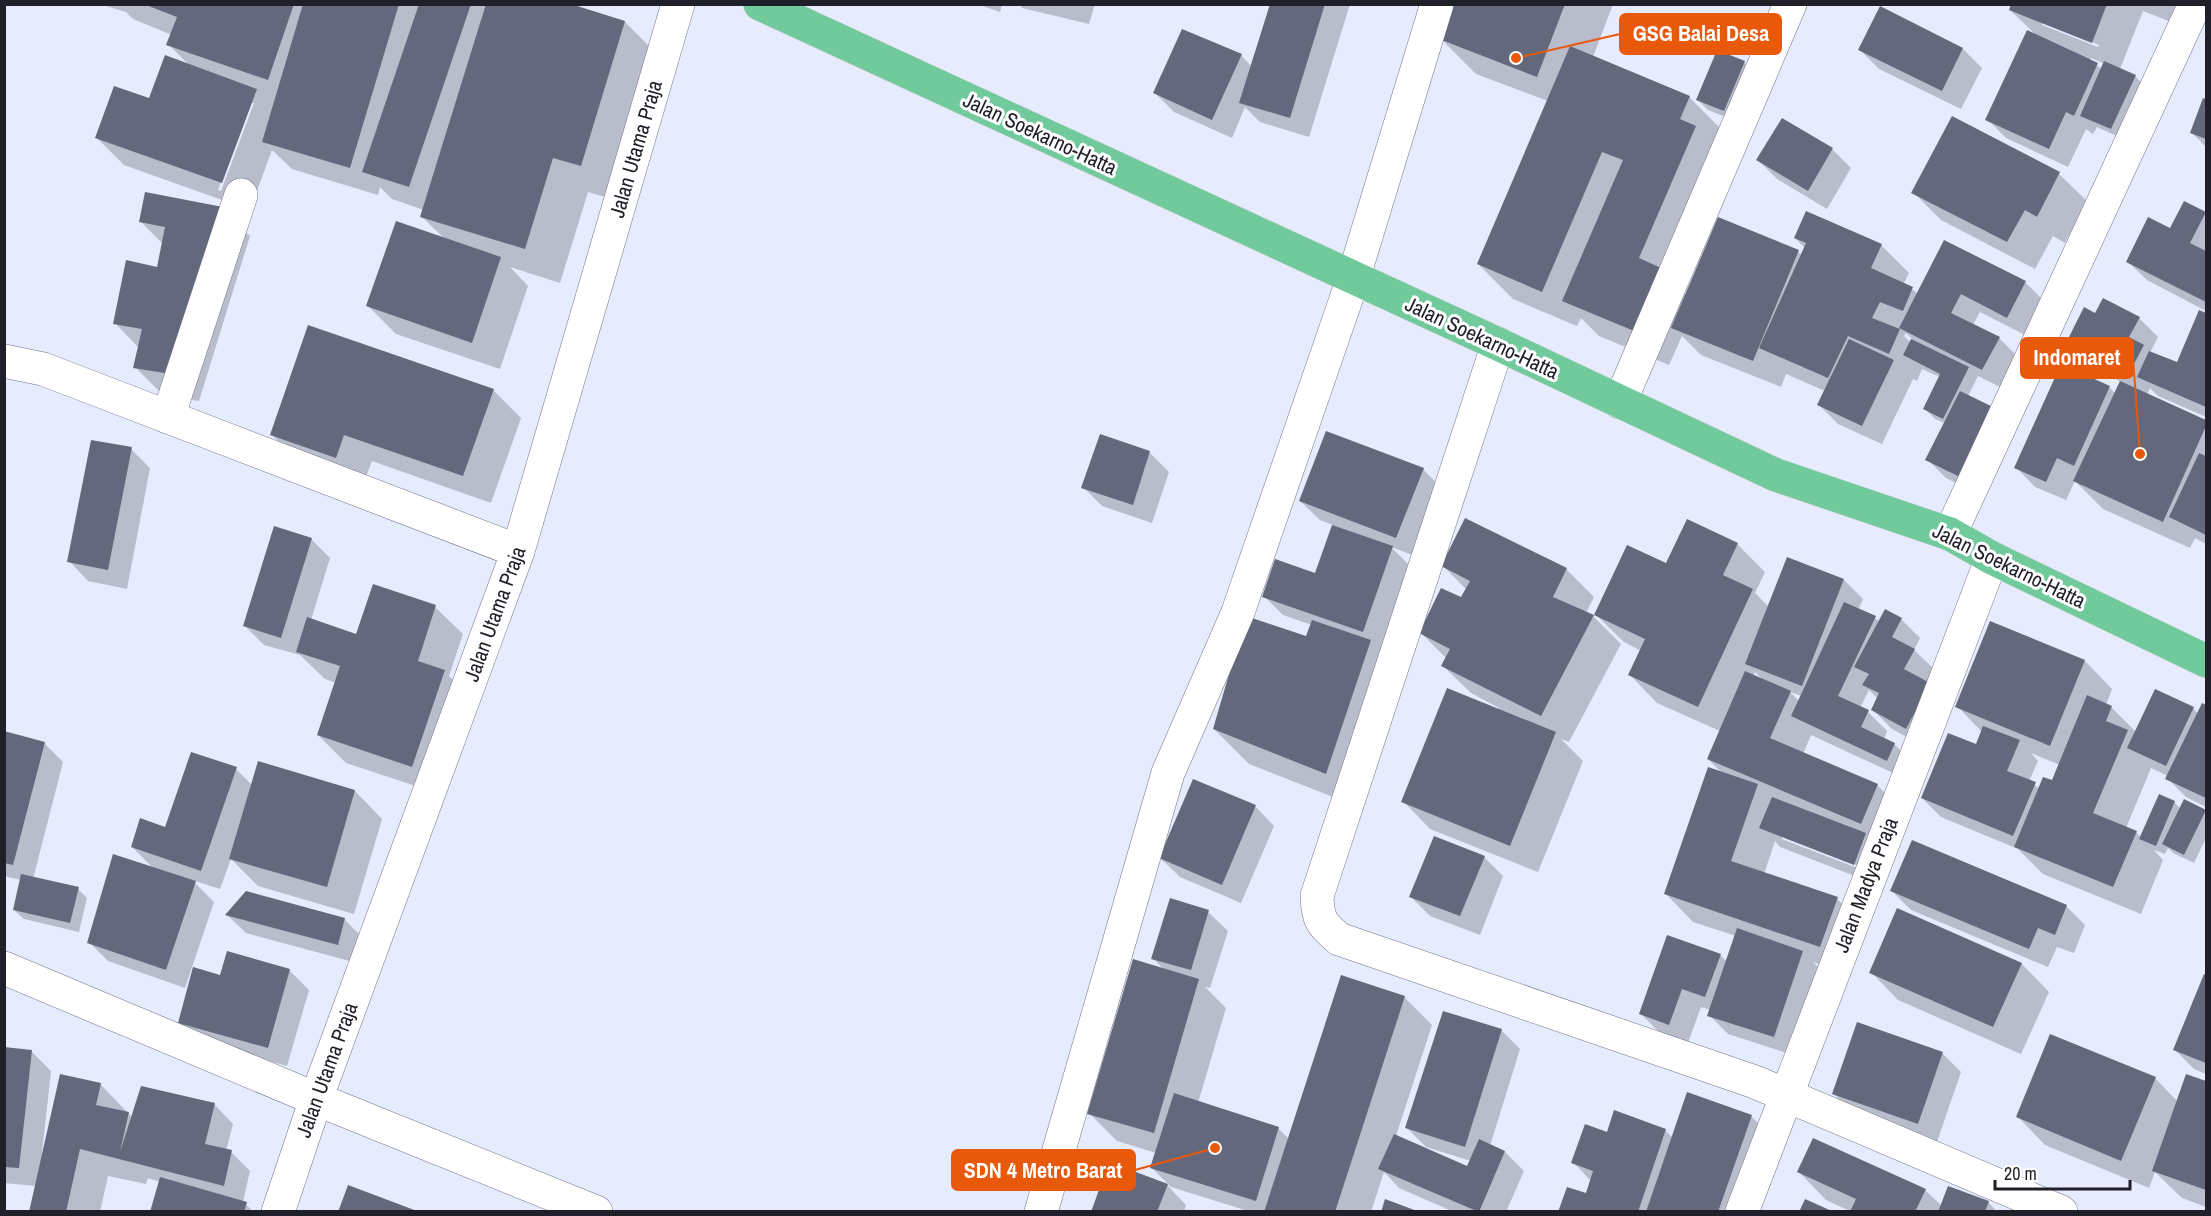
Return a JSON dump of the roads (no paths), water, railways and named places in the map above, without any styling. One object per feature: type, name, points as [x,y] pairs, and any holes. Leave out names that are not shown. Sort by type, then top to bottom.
[{"type":"main road","name":"Jalan Soekarno-Hatta","points":[[760,4],[1498,344],[1776,475],[1950,534],[1992,558],[2206,661]]},
{"type":"street","name":"Jalan Utama Praja","points":[[278,1212],[316,1100],[518,551],[678,4]]},
{"type":"street","points":[[1041,1212],[1168,773],[1238,612],[1353,279],[1437,4]]},
{"type":"street","points":[[1620,402],[1790,4]]},
{"type":"street","points":[[1950,534],[2195,4]]},
{"type":"street","points":[[168,417],[241,195]]},
{"type":"street","points":[[1498,344],[1317,896],[1318,917],[1323,926],[1339,939],[1755,1082],[2061,1212]]},
{"type":"street","points":[[4,361],[43,369],[518,551]]},
{"type":"street","name":"Jalan Madya Praja","points":[[1742,1212],[1992,558]]},
{"type":"street","points":[[4,968],[316,1100],[596,1212]]},
{"type":"place","name":"GSG Balai Desa","points":[[1516,58]]},
{"type":"place","name":"Indomaret","points":[[2140,454]]},
{"type":"place","name":"SDN 4 Metro Barat","points":[[1215,1148]]}]
